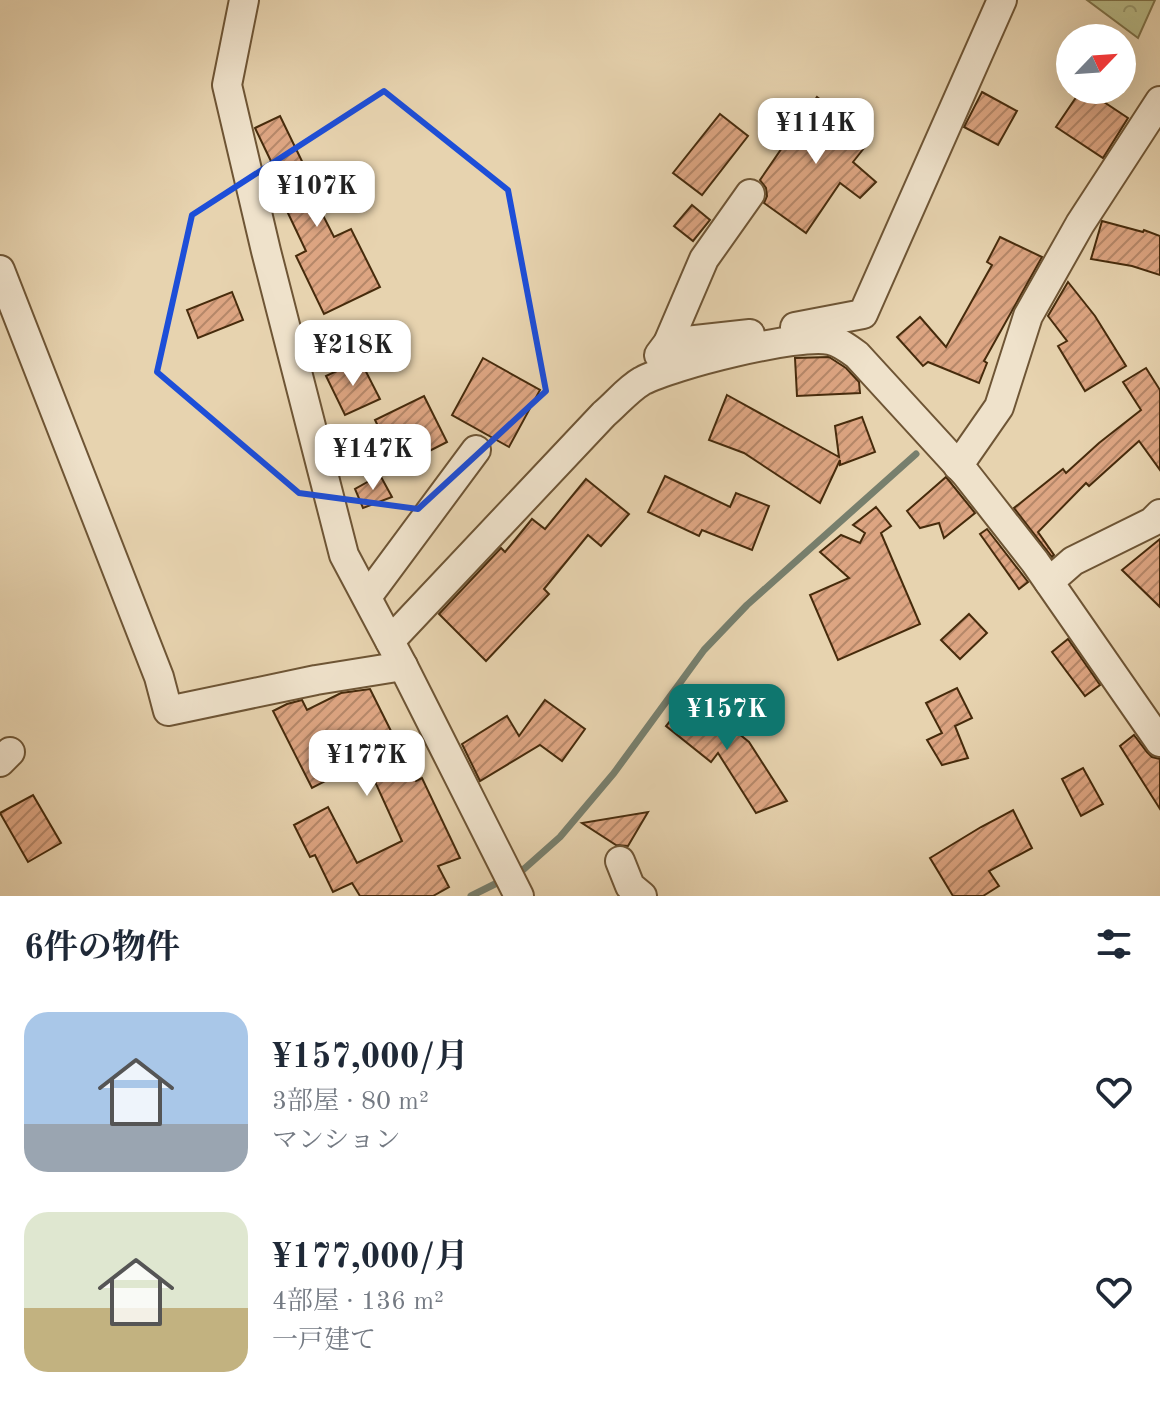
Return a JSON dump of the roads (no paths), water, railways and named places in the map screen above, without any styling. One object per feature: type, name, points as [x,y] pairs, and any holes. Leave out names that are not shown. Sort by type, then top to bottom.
[{"type":"street","points":[[244,0],[227,85],[344,555],[518,894]]},
{"type":"street","points":[[668,343],[770,332],[863,314],[1002,0]]},
{"type":"street","points":[[958,466],[999,407],[1028,316],[1080,224],[1160,101]]},
{"type":"street","points":[[390,641],[604,414],[640,382],[668,343],[704,259],[750,194]]},
{"type":"street","points":[[0,270],[159,677],[168,711],[316,680],[403,666]]},
{"type":"street","points":[[640,382],[679,366],[789,340],[829,340],[846,347],[857,355],[958,466],[1049,582],[1160,742]]},
{"type":"street","points":[[367,597],[476,450]]},
{"type":"street","points":[[1049,582],[1073,561],[1152,522],[1160,514]]},
{"type":"street","points":[[620,861],[630,886],[642,896]]},
{"type":"waterway","points":[[516,873],[560,837],[614,773],[704,650],[747,605],[916,454]]},
{"type":"waterway","points":[[471,896],[505,879]]}]
